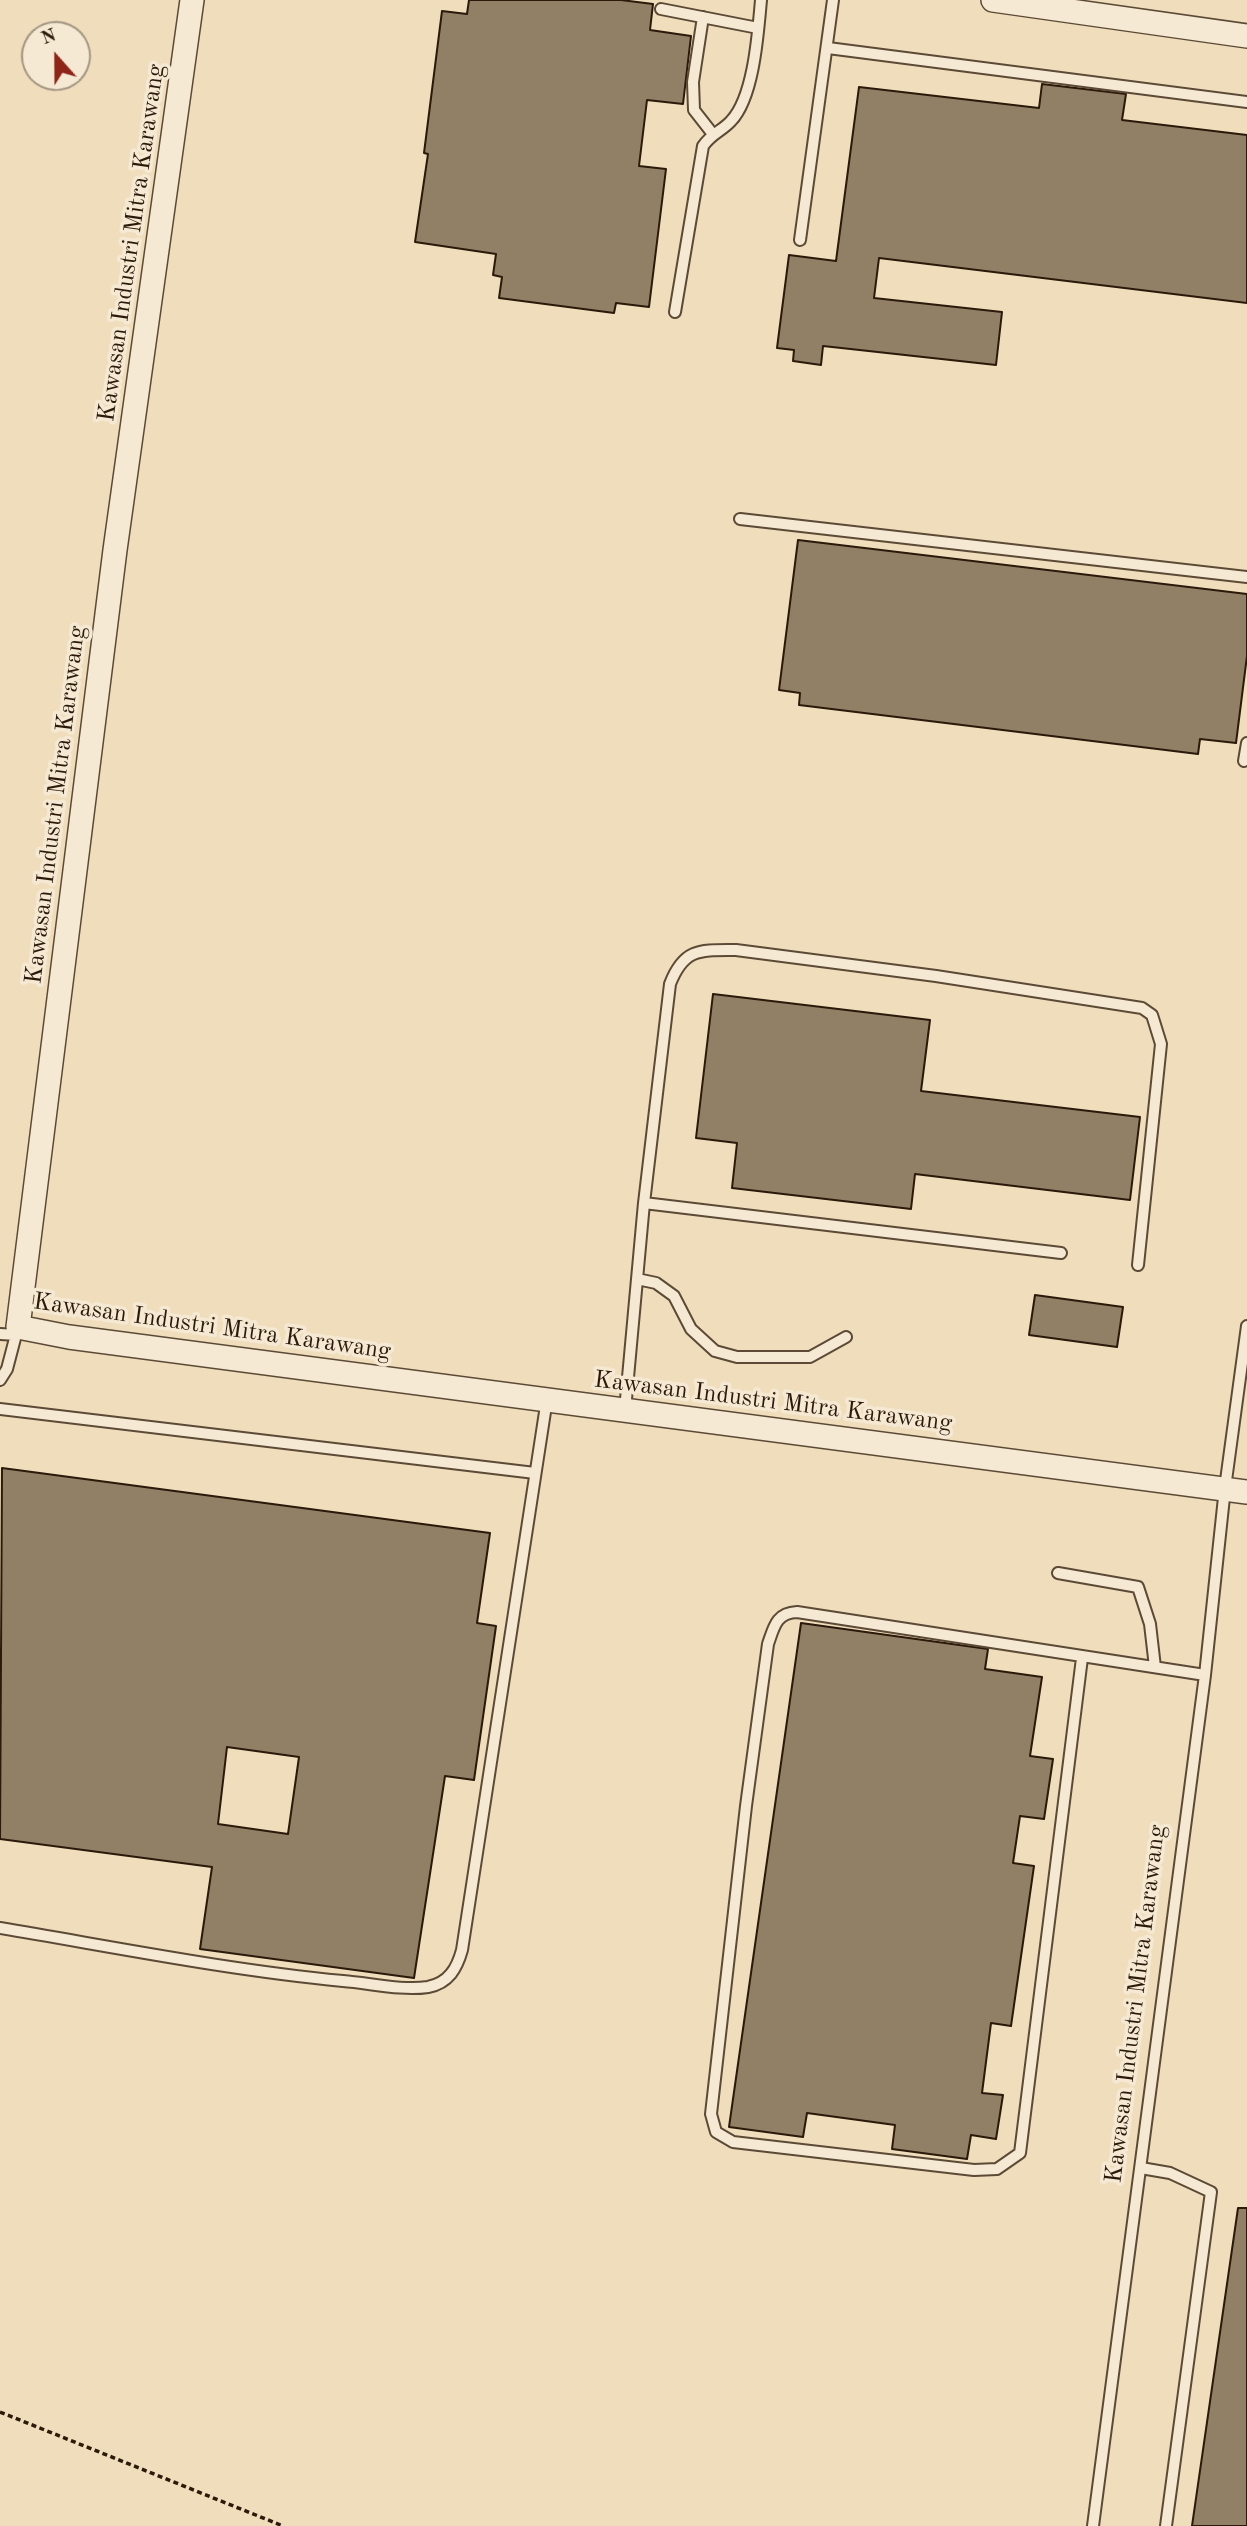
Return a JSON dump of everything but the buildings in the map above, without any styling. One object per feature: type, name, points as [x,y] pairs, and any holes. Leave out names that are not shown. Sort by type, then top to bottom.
[{"type":"street","name":"Kawasan Industri Mitra Karawang","points":[[192,0],[115,550],[12,1332],[69,1337],[1236,1490]]},
{"type":"street","points":[[993,0],[1247,36]]},
{"type":"lane","points":[[675,312],[703,146],[712,133],[731,122],[745,100],[761,0]]},
{"type":"lane","points":[[800,240],[833,0]]},
{"type":"lane","points":[[661,9],[758,28]]},
{"type":"lane","points":[[703,17],[693,82],[694,110],[712,133]]},
{"type":"lane","points":[[828,48],[1247,102]]},
{"type":"lane","points":[[740,519],[1247,577]]},
{"type":"lane","points":[[1244,761],[1247,743]]},
{"type":"lane","points":[[625,1410],[644,1203],[674,970],[690,954],[707,950],[736,950],[1131,1005],[1152,1015],[1161,1044],[1138,1265]]},
{"type":"lane","points":[[644,1203],[1061,1253]]},
{"type":"lane","points":[[637,1279],[656,1283],[674,1296],[691,1329],[715,1351],[737,1357],[810,1357],[846,1337]]},
{"type":"lane","name":"Kawasan Industri Mitra Karawang","points":[[1093,2526],[1205,1675],[1236,1490],[1247,1325]]},
{"type":"lane","points":[[0,1380],[7,1369],[12,1332]]},
{"type":"lane","points":[[0,1928],[304,1977],[407,1987],[428,1987],[448,1978],[457,1967],[462,1950],[547,1399]]},
{"type":"lane","points":[[0,1409],[535,1473]]},
{"type":"lane","points":[[1058,1573],[1138,1587],[1150,1624],[1155,1667]]},
{"type":"lane","points":[[1082,1658],[1020,2153],[1009,2164],[997,2169],[974,2170],[733,2142],[716,2132],[711,2114],[746,1806],[768,1644],[777,1619],[787,1613],[797,1612],[1082,1658],[1131,1661],[1205,1675]]},
{"type":"lane","points":[[1141,2168],[1170,2173],[1211,2192],[1166,2526]]},
{"type":"path","points":[[0,2412],[283,2526]]}]
